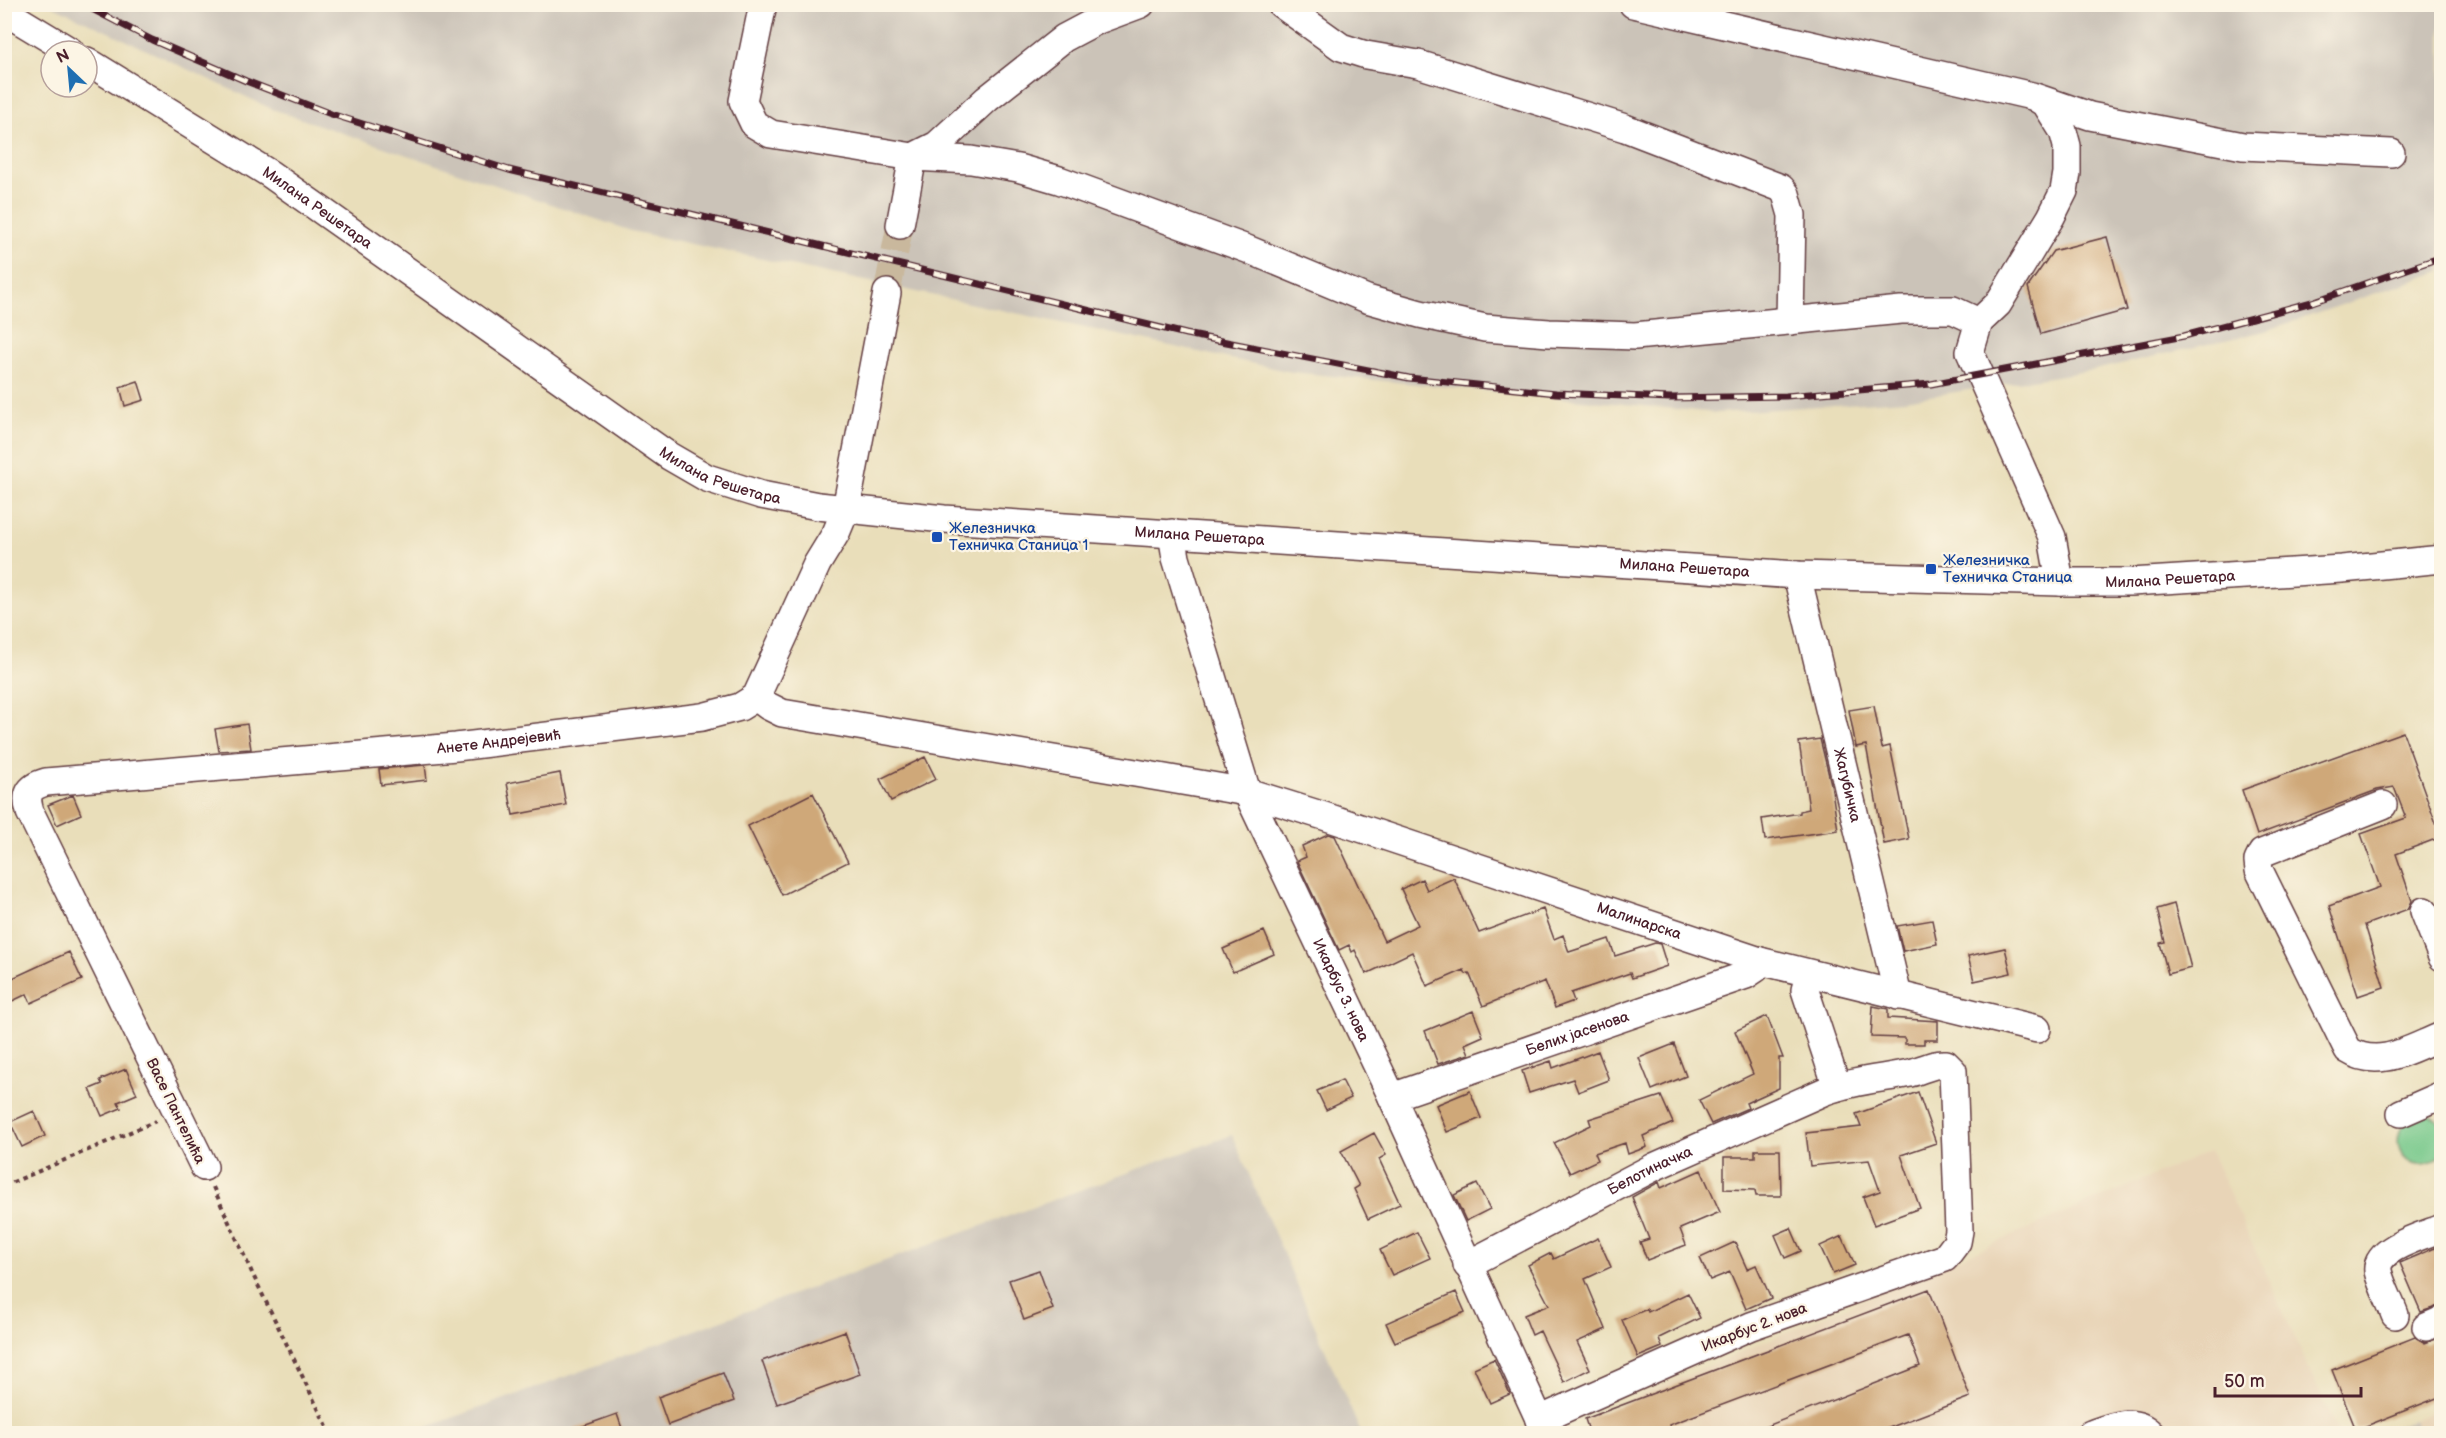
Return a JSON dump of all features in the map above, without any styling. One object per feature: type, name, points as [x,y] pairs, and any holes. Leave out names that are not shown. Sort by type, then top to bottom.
[{"type":"street","points":[[763,4],[744,92],[745,109],[754,124],[771,134],[912,157],[971,160],[1018,168],[1059,180],[1247,249],[1367,299],[1420,314],[1485,328],[1635,336],[1900,310],[1953,310],[1978,322]]},
{"type":"street","points":[[912,157],[937,145],[987,99],[1065,38],[1098,20],[1141,4]]},
{"type":"street","points":[[1281,4],[1341,47],[1366,55],[1419,64],[1625,128],[1781,188],[1786,194],[1792,215],[1790,321]]},
{"type":"street","points":[[1633,4],[2032,96],[2090,116],[2243,147],[2391,153]]},
{"type":"street","points":[[4,11],[50,39]]},
{"type":"street","name":"Милана Решетара","points":[[99,68],[270,174],[669,456],[707,478],[761,495],[846,509],[944,519],[1797,575],[2131,582],[2306,572],[2442,559]]},
{"type":"street","points":[[2032,96],[2046,104],[2063,131],[2067,146],[2064,191],[2051,217],[1998,304],[1978,322],[1970,352],[2052,537],[2060,582]]},
{"type":"street","points":[[900,225],[912,157]]},
{"type":"street","points":[[756,696],[817,564],[836,532],[846,509],[887,293]]},
{"type":"street","name":"Икарбус 3. нова","points":[[1172,533],[1176,558],[1247,792],[1392,1097],[1542,1427]]},
{"type":"street","name":"Жагубичка","points":[[1797,575],[1898,996]]},
{"type":"street","name":"Анете Андрејевић","points":[[30,790],[46,782],[456,747],[702,717],[740,707],[756,696]]},
{"type":"street","name":"Малинарска","points":[[756,696],[768,706],[782,713],[1247,792],[1760,961],[1809,975],[2037,1029]]},
{"type":"street","name":"Васе Пантелића","points":[[30,790],[27,800],[30,812],[204,1167]]},
{"type":"street","points":[[2383,806],[2262,853],[2258,861],[2259,870],[2348,1050],[2359,1057],[2373,1060],[2389,1058],[2442,1036]]},
{"type":"street","points":[[2424,911],[2442,957]]},
{"type":"street","name":"Белих јасенова","points":[[1392,1097],[1746,975],[1755,969],[1760,961]]},
{"type":"street","points":[[1809,975],[1805,990],[1837,1087]]},
{"type":"street","name":"Белотиначка","points":[[1467,1265],[1656,1166],[1837,1087],[1912,1072],[1936,1064],[1946,1064],[1953,1071],[1959,1231]]},
{"type":"street","points":[[2401,1113],[2442,1095]]},
{"type":"street","points":[[2395,1315],[2378,1272],[2382,1257],[2392,1249],[2442,1228]]},
{"type":"street","name":"Икарбус 2. нова","points":[[1542,1427],[1751,1326],[1936,1263],[1952,1251],[1959,1231]]},
{"type":"street","points":[[2091,1434],[2119,1423],[2146,1429],[2151,1434]]},
{"type":"path","points":[[4,1186],[176,1112]]},
{"type":"path","name":"Васе Пантелића","points":[[204,1167],[253,1275],[329,1431]]},
{"type":"shaded area","points":[[51,5],[2441,5],[2441,271],[2265,331],[2094,370],[1905,400],[1717,413],[1292,372],[631,231],[272,109]]},
{"type":"shaded area","points":[[1232,1135],[1361,1433],[408,1434]]},
{"type":"shaded area","points":[[2210,1151],[2338,1433],[1590,1434],[1585,1419]]},
{"type":"shaded area","points":[[2441,1407],[2441,1433],[2419,1433],[2414,1420]]},
{"type":"shaded area","points":[[2414,1420],[2419,1433],[2380,1433]]},
{"type":"green space","points":[[2429,1115],[2441,1123],[2441,1156],[2431,1162],[2421,1164],[2412,1162],[2405,1158],[2400,1150],[2398,1142],[2400,1131],[2406,1121]]},
{"type":"building","points":[[2107,237],[2127,310],[2041,334],[2028,287],[2053,251]]},
{"type":"building","points":[[138,381],[144,400],[125,406],[120,387]]},
{"type":"building","points":[[1874,706],[1882,748],[1890,746],[1909,839],[1884,844],[1866,745],[1856,747],[1849,710]]},
{"type":"building","points":[[247,724],[251,749],[219,751],[215,729]]},
{"type":"building","points":[[2403,732],[2441,837],[2396,854],[2412,901],[2408,909],[2365,925],[2384,987],[2358,996],[2329,906],[2380,887],[2361,834],[2406,818],[2394,787],[2377,790],[2257,835],[2242,790]]},
{"type":"building","points":[[1820,739],[1831,784],[1838,830],[1765,840],[1762,819],[1800,813],[1800,811],[1809,809],[1799,742]]},
{"type":"building","points":[[925,757],[936,779],[891,801],[880,779]]},
{"type":"building","points":[[425,765],[427,780],[381,785],[379,769]]},
{"type":"building","points":[[560,773],[566,805],[513,815],[507,783]]},
{"type":"building","points":[[813,793],[848,862],[782,895],[748,826]]},
{"type":"building","points":[[73,795],[81,814],[57,825],[48,805]]},
{"type":"building","points":[[1328,834],[1335,836],[1384,941],[1418,925],[1401,889],[1422,879],[1427,890],[1454,878],[1479,933],[1543,909],[1554,939],[1563,935],[1569,952],[1609,939],[1615,956],[1655,943],[1660,944],[1667,966],[1632,978],[1630,973],[1571,993],[1574,1001],[1555,1008],[1545,981],[1483,1006],[1469,973],[1466,974],[1464,970],[1427,986],[1412,952],[1366,974],[1355,950],[1352,952],[1349,945],[1339,950],[1297,861],[1306,857],[1302,846]]},
{"type":"building","points":[[2174,904],[2191,968],[2168,974],[2160,943],[2165,942],[2157,909]]},
{"type":"building","points":[[1932,920],[1937,944],[1903,951],[1897,926]]},
{"type":"building","points":[[1264,931],[1274,954],[1233,972],[1223,949]]},
{"type":"building","points":[[2005,948],[2011,973],[1974,981],[1968,956]]},
{"type":"building","points":[[69,952],[82,980],[31,1003],[27,994],[4,1005],[4,982]]},
{"type":"building","points":[[1873,1006],[1888,1009],[1888,1018],[1938,1021],[1938,1040],[1924,1040],[1924,1044],[1905,1044],[1905,1038],[1871,1037]]},
{"type":"building","points":[[1473,1011],[1483,1036],[1465,1044],[1469,1054],[1438,1064],[1425,1031]]},
{"type":"building","points":[[1767,1016],[1783,1058],[1779,1058],[1779,1088],[1746,1103],[1748,1108],[1711,1124],[1699,1100],[1753,1074],[1735,1031]]},
{"type":"building","points":[[1674,1044],[1686,1076],[1652,1090],[1639,1058]]},
{"type":"building","points":[[1598,1051],[1609,1080],[1578,1092],[1573,1079],[1529,1093],[1522,1071],[1551,1061],[1553,1068]]},
{"type":"building","points":[[126,1069],[137,1094],[118,1102],[121,1108],[102,1116],[90,1089],[102,1084],[100,1080]]},
{"type":"building","points":[[1342,1080],[1351,1098],[1326,1110],[1317,1091]]},
{"type":"building","points":[[1470,1091],[1481,1118],[1447,1132],[1436,1105]]},
{"type":"building","points":[[1918,1092],[1936,1143],[1901,1155],[1920,1208],[1874,1225],[1863,1197],[1880,1191],[1869,1160],[1810,1166],[1806,1133],[1861,1127],[1856,1114]]},
{"type":"building","points":[[1661,1096],[1673,1123],[1643,1136],[1647,1147],[1628,1154],[1625,1143],[1595,1153],[1598,1160],[1570,1173],[1554,1143],[1591,1125],[1589,1119]]},
{"type":"building","points":[[34,1111],[45,1136],[22,1147],[10,1122]]},
{"type":"building","points":[[1374,1133],[1386,1155],[1379,1159],[1400,1204],[1368,1219],[1354,1189],[1359,1186],[1341,1151]]},
{"type":"building","points":[[1755,1150],[1780,1150],[1781,1196],[1756,1196],[1755,1190],[1724,1189],[1724,1157],[1755,1157]]},
{"type":"building","points":[[1701,1170],[1720,1212],[1680,1229],[1686,1245],[1647,1260],[1640,1242],[1649,1239],[1632,1197],[1659,1182],[1661,1188]]},
{"type":"building","points":[[1477,1184],[1490,1209],[1466,1221],[1454,1195]]},
{"type":"building","points":[[1791,1228],[1801,1251],[1785,1258],[1775,1235]]},
{"type":"building","points":[[1417,1232],[1430,1258],[1392,1275],[1380,1250]]},
{"type":"building","points":[[1842,1236],[1855,1265],[1833,1274],[1820,1246]]},
{"type":"building","points":[[1598,1238],[1611,1267],[1585,1279],[1606,1329],[1577,1342],[1590,1369],[1564,1382],[1540,1331],[1532,1335],[1524,1315],[1549,1305],[1528,1265],[1551,1253],[1554,1259]]},
{"type":"building","points":[[1735,1242],[1747,1269],[1756,1265],[1771,1298],[1746,1309],[1730,1272],[1710,1280],[1700,1258]]},
{"type":"building","points":[[2442,1245],[2442,1305],[2421,1312],[2400,1263]]},
{"type":"building","points":[[1039,1270],[1053,1309],[1024,1320],[1009,1280]]},
{"type":"building","points":[[1929,1289],[1970,1397],[1873,1434],[1747,1434],[1920,1366],[1908,1335],[1669,1425],[1672,1434],[1590,1434],[1585,1419]]},
{"type":"building","points":[[1456,1292],[1465,1312],[1395,1342],[1386,1323]]},
{"type":"building","points":[[1688,1293],[1700,1318],[1659,1338],[1662,1347],[1638,1357],[1622,1320],[1647,1309],[1648,1312]]},
{"type":"building","points":[[845,1331],[860,1374],[777,1404],[762,1361]]},
{"type":"building","points":[[2415,1337],[2425,1343],[2442,1337],[2442,1396],[2356,1430],[2332,1370]]},
{"type":"building","points":[[1494,1359],[1510,1394],[1490,1403],[1474,1368]]},
{"type":"building","points":[[723,1373],[734,1401],[668,1425],[658,1397]]},
{"type":"building","points":[[617,1414],[624,1434],[569,1434],[569,1431]]},
{"type":"tunnel","points":[[887,293],[900,225]]},
{"type":"railway","points":[[82,4],[152,40],[246,81],[331,114],[509,170],[1186,334],[1409,378],[1556,393],[1670,398],[1786,396],[1931,384],[2184,336],[2312,302],[2442,257]]},
{"type":"place","name":"Железничка Техничка Станица 1","points":[[937,537]]},
{"type":"place","name":"Железничка Техничка Станица","points":[[1931,569]]}]
